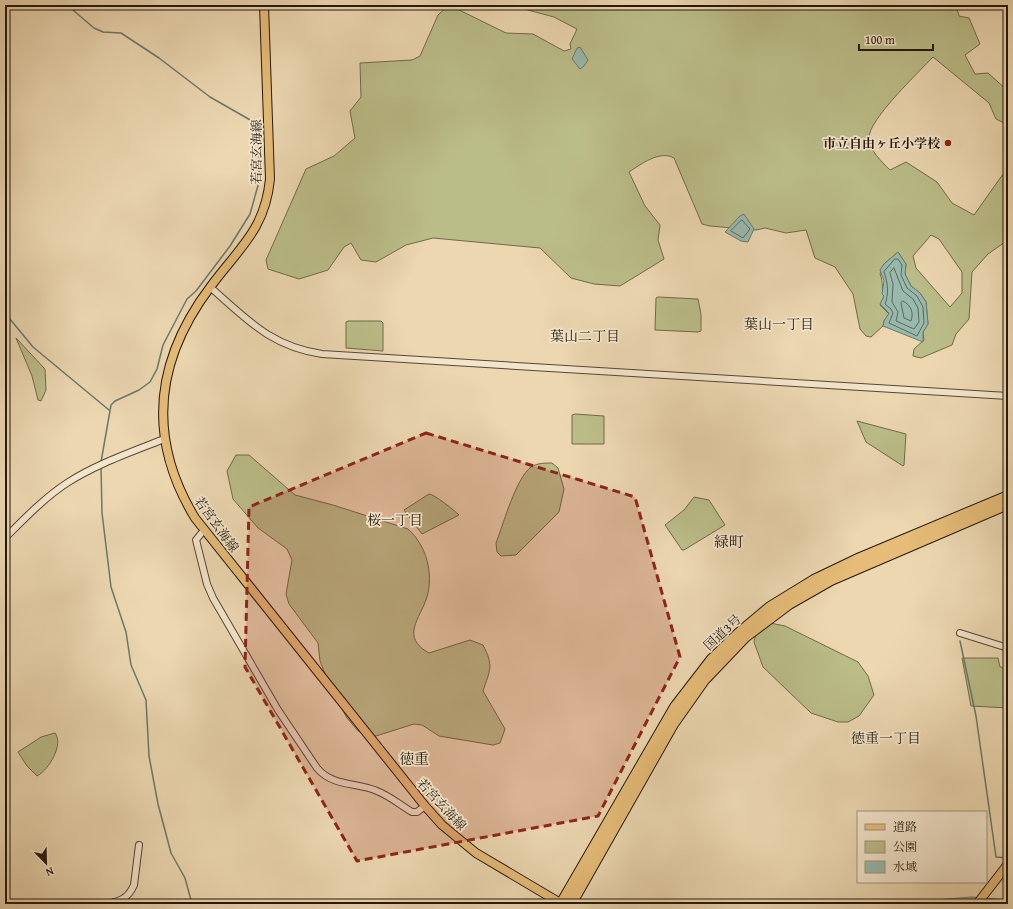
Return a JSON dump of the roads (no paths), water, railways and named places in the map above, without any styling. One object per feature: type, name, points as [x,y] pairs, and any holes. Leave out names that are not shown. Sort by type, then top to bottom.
[{"type":"highway","name":"国道3号","points":[[561,904],[675,707],[712,659],[738,633],[770,607],[814,580],[1008,496]]},
{"type":"highway","name":"国道3号","points":[[571,904],[677,718],[704,680],[745,637],[789,604],[831,580],[1008,504]]},
{"type":"main road","name":"若宮玄海線","points":[[264,5],[270,179],[268,198],[263,214],[252,234],[210,287],[181,333],[170,363],[163,401],[164,439],[172,471],[180,492],[204,530],[425,806],[442,824],[476,853],[561,904]]},
{"type":"main road","points":[[978,904],[1008,864]]},
{"type":"street","points":[[210,287],[267,335],[296,349],[322,354],[1008,396]]},
{"type":"street","points":[[6,535],[66,483],[93,469],[164,439]]},
{"type":"street","points":[[204,530],[196,540],[207,584],[213,598],[278,710],[317,768],[322,774],[332,780],[375,790],[412,812],[417,812],[425,806]]},
{"type":"street","points":[[960,633],[1008,648]]},
{"type":"street","points":[[106,904],[122,900],[132,891],[139,845]]},
{"type":"water","points":[[580,47],[588,60],[580,69],[572,59],[577,48]]},
{"type":"water","points":[[744,214],[754,229],[748,242],[741,241],[725,232],[740,216]]},
{"type":"water","points":[[898,252],[906,264],[905,274],[911,286],[920,293],[926,302],[928,324],[923,332],[923,342],[883,326],[889,313],[880,304],[884,296],[882,294],[884,281],[880,270],[884,264]]},
{"type":"water","points":[[971,897],[1008,900],[1008,904],[917,904],[923,901]]},
{"type":"waterway","points":[[67,5],[94,28],[103,32],[121,33],[159,58],[210,97],[252,121],[258,122],[259,126],[259,182],[250,214],[230,246],[196,291],[187,299],[163,345],[157,369],[150,382],[139,390],[115,401],[111,405],[101,462]]},
{"type":"waterway","points":[[5,313],[33,347],[109,410]]},
{"type":"waterway","points":[[101,467],[102,513],[111,587],[126,632],[131,665],[146,700],[149,756],[158,804],[171,853],[185,878],[192,904]]},
{"type":"waterway","points":[[960,641],[976,716],[996,857],[1008,858]]},
{"type":"place","name":"市立自由ヶ丘小学校","points":[[948,143]]},
{"type":"district","name":"葉山一丁目","points":[[779,324]]},
{"type":"district","name":"葉山二丁目","points":[[585,336]]},
{"type":"district","name":"桜一丁目","points":[[395,520]]},
{"type":"district","name":"緑町","points":[[729,542]]},
{"type":"district","name":"徳重一丁目","points":[[886,738]]},
{"type":"district","name":"徳重","points":[[414,759]]}]
